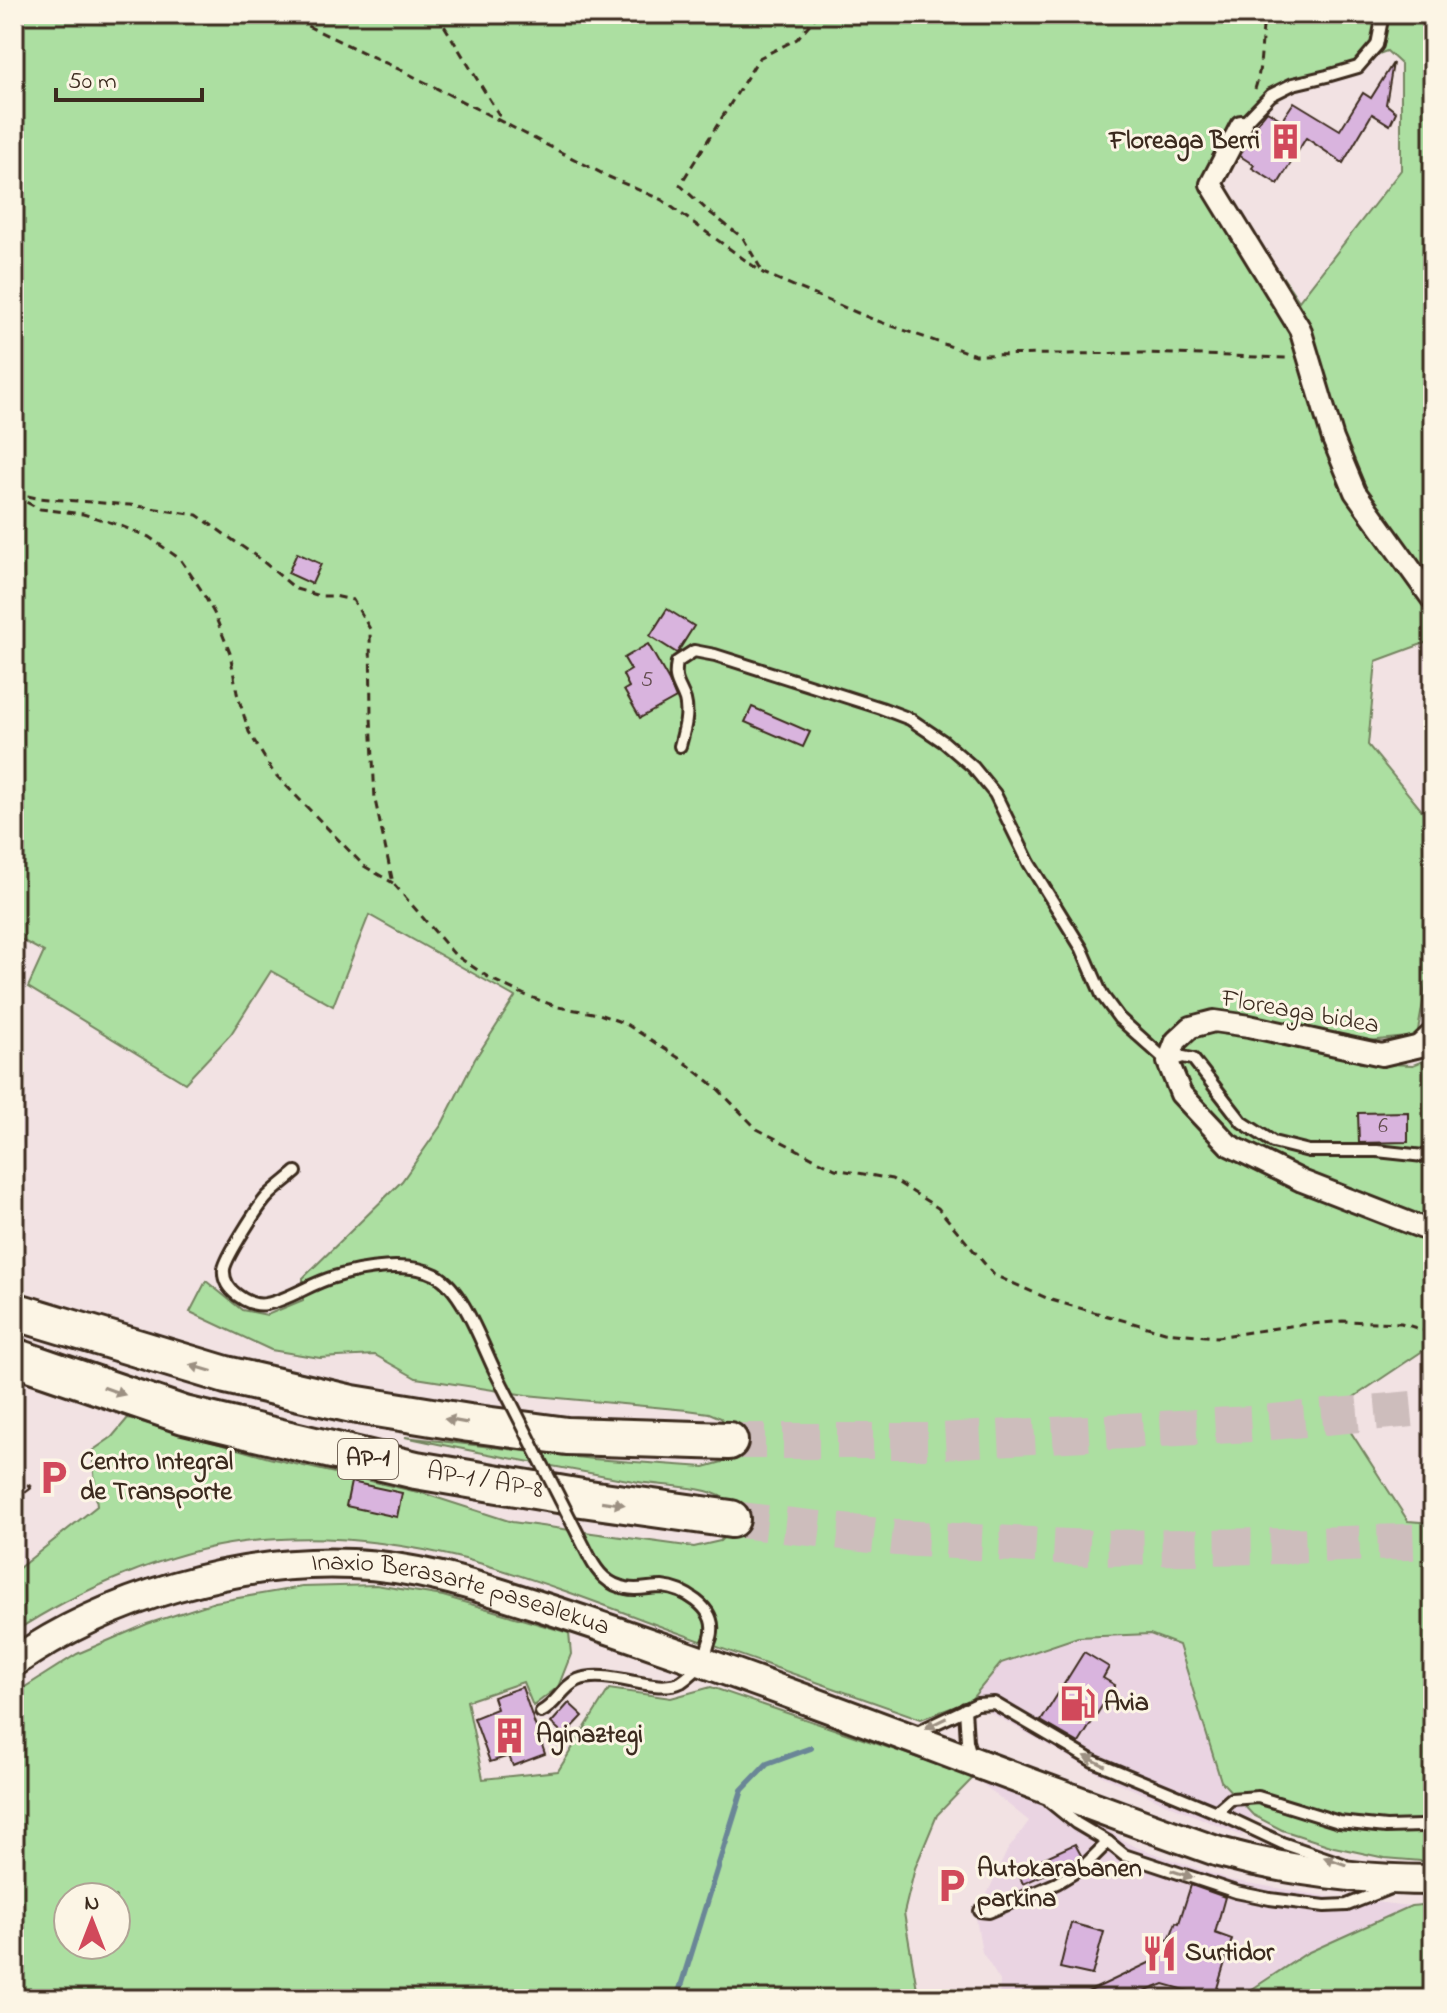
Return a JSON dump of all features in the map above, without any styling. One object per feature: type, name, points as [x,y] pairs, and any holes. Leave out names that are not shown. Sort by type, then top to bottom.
[{"type":"highway","name":"AP-1","points":[[14,1311],[226,1375],[352,1404],[567,1436],[729,1441]]},
{"type":"highway","name":"AP-1 / AP-8","points":[[14,1357],[184,1415],[416,1470],[731,1519]]},
{"type":"highway","points":[[14,1370],[64,1374]]},
{"type":"main road","name":"Inaxio Berasarte pasealekua","points":[[14,1662],[40,1644],[88,1619],[166,1590],[213,1577],[305,1564],[353,1564],[403,1569],[456,1580],[703,1662],[1219,1852],[1259,1863],[1337,1876],[1422,1880]]},
{"type":"street","points":[[1241,126],[1211,184],[1300,329],[1333,439],[1355,492],[1433,600]]},
{"type":"street","name":"Floreaga bidea","points":[[1168,1062],[1176,1041],[1191,1027],[1214,1021],[1382,1055],[1433,1043]]},
{"type":"street","points":[[1168,1062],[1181,1094],[1229,1145],[1302,1181],[1433,1232]]},
{"type":"lane","points":[[1241,126],[1271,95],[1293,84],[1358,67],[1377,45],[1383,14]]},
{"type":"lane","points":[[680,746],[686,724],[686,703],[675,677],[677,662],[694,651],[715,655],[910,719],[954,750],[995,794],[1029,863],[1082,949],[1102,995],[1119,1018],[1168,1062],[1183,1057],[1193,1059],[1242,1122],[1273,1142],[1309,1151],[1377,1151],[1433,1157]]},
{"type":"lane","points":[[1410,1049],[1433,1026]]},
{"type":"lane","points":[[296,1172],[266,1198],[229,1257],[224,1270],[226,1284],[250,1303],[264,1304],[334,1277],[379,1268],[411,1267],[434,1274],[449,1283],[460,1299],[599,1573],[611,1583],[626,1589],[664,1587],[680,1591],[695,1599],[710,1616],[713,1631],[703,1662],[680,1682],[649,1685],[604,1677],[576,1681],[550,1708],[541,1712]]},
{"type":"lane","points":[[907,1737],[977,1704],[994,1703],[1093,1761],[1282,1843],[1351,1866],[1422,1880]]},
{"type":"lane","points":[[965,1709],[972,1760]]},
{"type":"lane","points":[[1020,1778],[1076,1823],[1124,1855],[1236,1892],[1325,1906],[1347,1905],[1422,1880]]},
{"type":"lane","points":[[1216,1812],[1231,1799],[1258,1797],[1339,1822],[1386,1827],[1421,1826]]},
{"type":"lane","points":[[980,1911],[989,1912],[1057,1883],[1082,1868],[1108,1842]]},
{"type":"path","points":[[282,14],[407,73],[609,177],[662,200],[763,273],[872,319],[975,355],[1143,353],[1253,356],[1285,357],[1312,365]]},
{"type":"path","points":[[437,14],[504,123]]},
{"type":"path","points":[[763,273],[743,238],[680,185],[759,58],[797,39],[818,14]]},
{"type":"path","points":[[1255,88],[1265,14]]},
{"type":"path","points":[[14,494],[197,515],[260,559],[296,589],[353,600],[370,629],[375,800],[393,883]]},
{"type":"path","points":[[14,494],[40,509],[83,514],[116,524],[149,537],[180,559],[214,613],[230,653],[237,693],[249,732],[273,772],[364,866],[393,883],[455,955],[491,979],[558,1007],[599,1014],[626,1024],[682,1060],[716,1087],[757,1129],[835,1169],[892,1179],[938,1208],[994,1275],[1051,1300],[1165,1332],[1217,1337],[1343,1321],[1401,1323],[1433,1336]]},
{"type":"path","points":[[14,1479],[32,1487],[14,1501]]},
{"type":"shaded area","points":[[1150,1634],[1179,1645],[1221,1781],[1253,1815],[1242,1836],[1104,1777],[970,1701],[1001,1663],[1078,1637]]},
{"type":"shaded area","points":[[974,1777],[1096,1823],[1133,1846],[1230,1880],[1336,1898],[1411,1906],[1307,1953],[1237,1999],[999,1999],[1000,1981],[982,1952],[976,1918],[1007,1851],[1029,1821]]},
{"type":"green space","points":[[14,14],[1433,14],[1433,640],[1376,661],[1368,745],[1433,824],[1433,946],[1417,1036],[1369,1041],[1360,1063],[1413,1065],[1433,1057],[1433,1344],[1336,1409],[1408,1521],[1433,1523],[1433,1862],[1385,1858],[1334,1847],[1282,1830],[1253,1815],[1221,1781],[1179,1645],[1150,1634],[1078,1637],[1001,1663],[970,1701],[921,1719],[566,1591],[465,1559],[383,1543],[298,1538],[214,1547],[154,1564],[94,1588],[14,1632],[14,1572],[97,1506],[92,1451],[112,1437],[128,1418],[269,1458],[422,1493],[512,1522],[694,1547],[720,1541],[730,1532],[730,1510],[723,1498],[716,1494],[405,1437],[593,1459],[704,1467],[722,1462],[730,1452],[731,1433],[721,1418],[709,1413],[526,1395],[416,1378],[375,1355],[320,1358],[271,1350],[190,1312],[206,1281],[242,1310],[267,1315],[303,1300],[303,1278],[402,1181],[442,1124],[475,1059],[515,997],[369,915],[333,1006],[271,971],[231,1034],[185,1083],[28,987],[44,952],[14,936]],"holes":[[[1387,51],[1401,64],[1401,170],[1299,301],[1219,183],[1269,93]]]},
{"type":"green space","points":[[376,1585],[443,1596],[569,1633],[571,1654],[558,1687],[533,1706],[523,1682],[467,1701],[483,1779],[558,1771],[609,1689],[671,1698],[711,1687],[974,1777],[937,1815],[915,1868],[904,1913],[917,1989],[935,1999],[14,1999],[14,1694],[77,1654],[147,1624],[215,1602],[302,1587]]},
{"type":"green space","points":[[1433,1904],[1433,1999],[1237,1999],[1307,1953],[1411,1906]]},
{"type":"building","points":[[1393,63],[1386,104],[1396,112],[1390,125],[1372,114],[1343,163],[1306,138],[1278,184],[1252,168],[1254,165],[1240,156],[1254,127],[1267,111],[1282,120],[1294,102],[1340,130],[1363,93],[1371,98]]},
{"type":"building","points":[[297,553],[321,564],[312,584],[288,573]]},
{"type":"building","points":[[667,609],[694,626],[677,653],[650,636]]},
{"type":"building","points":[[648,644],[676,698],[640,718],[624,690],[629,687],[623,675],[631,670],[624,658]]},
{"type":"building","points":[[752,707],[810,732],[803,747],[745,722]]},
{"type":"building","points":[[1408,1112],[1408,1142],[1359,1143],[1358,1113]]},
{"type":"building","points":[[351,1482],[402,1493],[397,1517],[346,1506]]},
{"type":"building","name":"Avia","points":[[1084,1652],[1109,1667],[1103,1678],[1115,1685],[1079,1743],[1041,1721]]},
{"type":"building","name":"Aginaztegi","points":[[522,1687],[545,1754],[513,1766],[509,1756],[490,1762],[474,1718],[497,1709],[493,1697]]},
{"type":"building","points":[[569,1703],[583,1716],[565,1735],[551,1723]]},
{"type":"building","points":[[1075,1844],[1082,1857],[1023,1884],[1017,1870]]},
{"type":"building","points":[[1191,1885],[1225,1897],[1215,1933],[1232,1939],[1214,1998],[1164,1984],[1126,1999],[1073,1999],[1151,1962],[1158,1938],[1169,1940],[1176,1922],[1179,1923]]},
{"type":"building","points":[[1071,1923],[1104,1932],[1092,1975],[1060,1968]]},
{"type":"waterway","points":[[677,1999],[742,1790],[767,1764],[811,1748]]},
{"type":"tunnel","points":[[729,1441],[941,1441],[1251,1424],[1433,1407]]},
{"type":"tunnel","points":[[731,1519],[897,1538],[1090,1548],[1433,1541]]},
{"type":"place","name":"Floreaga Berri","points":[[1286,142]]},
{"type":"place","name":"Centro Integral de Transporte","points":[[54,1478]]},
{"type":"place","name":"Avia","points":[[1078,1704]]},
{"type":"place","name":"Aginaztegi","points":[[510,1736]]},
{"type":"place","name":"Autokarabanen parkina","points":[[951,1885]]},
{"type":"place","name":"Surtidor","points":[[1159,1954]]}]
